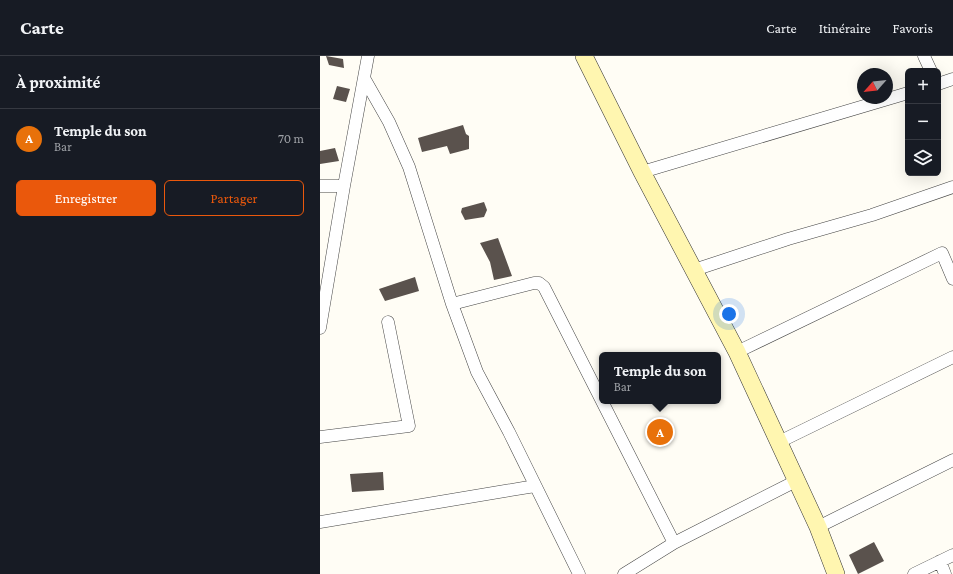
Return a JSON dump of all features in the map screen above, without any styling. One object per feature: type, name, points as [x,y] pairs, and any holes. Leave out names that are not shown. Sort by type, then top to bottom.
[{"type":"main road","points":[[584,56],[642,172],[737,352],[818,527],[836,574]]},
{"type":"street","points":[[320,328],[322,309],[368,56]]},
{"type":"street","points":[[924,56],[930,68]]},
{"type":"street","points":[[364,78],[389,122],[409,167],[452,304],[477,372],[509,432],[579,574]]},
{"type":"street","points":[[941,83],[953,79]]},
{"type":"street","points":[[642,172],[905,94]]},
{"type":"street","points":[[320,186],[344,186]]},
{"type":"street","points":[[694,270],[788,239],[872,215],[953,187]]},
{"type":"street","points":[[737,352],[942,254],[953,278]]},
{"type":"street","points":[[452,304],[539,283],[544,287],[599,395]]},
{"type":"street","points":[[320,437],[409,426],[388,322]]},
{"type":"street","points":[[779,442],[953,357]]},
{"type":"street","points":[[603,404],[674,543]]},
{"type":"street","points":[[818,527],[953,460]]},
{"type":"street","points":[[624,574],[674,543],[796,481]]},
{"type":"street","points":[[320,522],[535,486]]},
{"type":"street","points":[[914,574],[953,554]]},
{"type":"street","points":[[940,561],[945,574]]},
{"type":"building","points":[[326,56],[343,59],[344,68],[329,65]]},
{"type":"building","points":[[337,86],[350,89],[346,102],[333,99]]},
{"type":"building","points":[[463,125],[466,134],[469,136],[469,149],[450,154],[447,146],[422,152],[418,138]]},
{"type":"building","points":[[335,148],[339,161],[320,164],[320,151]]},
{"type":"building","points":[[484,202],[487,210],[484,217],[465,220],[461,212],[462,208]]},
{"type":"building","points":[[498,238],[512,276],[494,280],[490,262],[480,243]]},
{"type":"building","points":[[415,277],[419,291],[385,301],[379,289]]},
{"type":"building","points":[[383,472],[384,490],[352,492],[350,474]]},
{"type":"building","points":[[874,542],[884,561],[858,574],[849,555]]},
{"type":"place","name":"Temple du son","points":[[660,432]]}]
